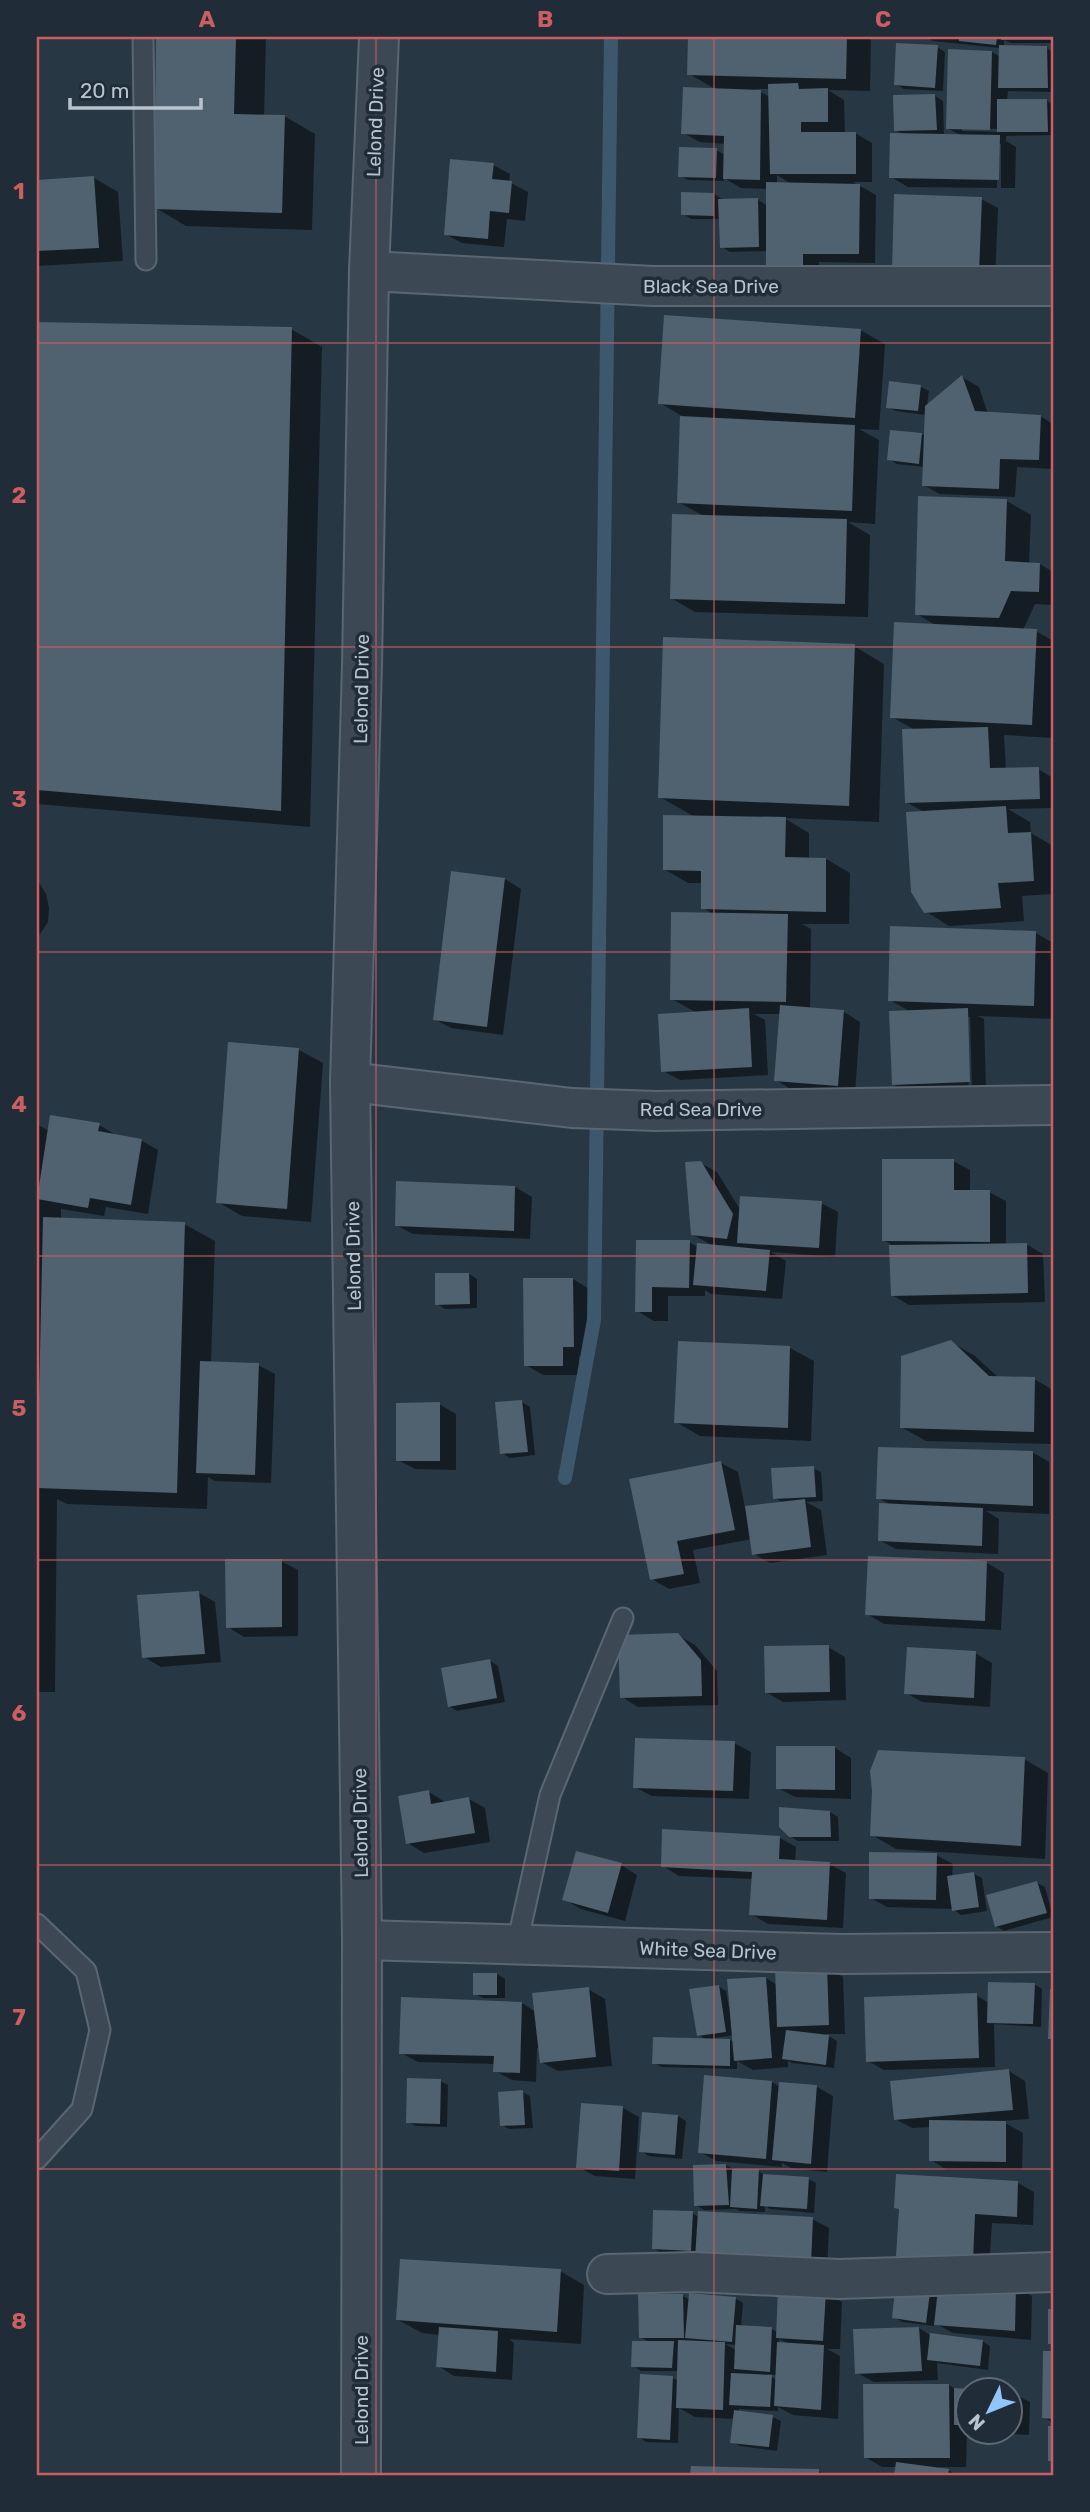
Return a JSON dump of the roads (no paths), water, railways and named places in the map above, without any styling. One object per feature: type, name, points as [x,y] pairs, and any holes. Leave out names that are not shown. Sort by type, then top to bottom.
[{"type":"street","name":"Lelond Drive","points":[[361,2475],[362,1940],[350,1082],[362,665],[369,271],[379,37]]},
{"type":"street","name":"Black Sea Drive","points":[[369,271],[653,286],[1053,286]]},
{"type":"street","name":"Red Sea Drive","points":[[350,1082],[572,1108],[656,1111],[1053,1105]]},
{"type":"street","name":"White Sea Drive","points":[[362,1940],[843,1954],[1053,1952]]},
{"type":"street","points":[[607,2274],[694,2272],[839,2279],[1053,2272]]},
{"type":"lane","points":[[144,37],[146,260]]},
{"type":"lane","points":[[517,1944],[550,1795],[623,1618]]},
{"type":"lane","points":[[37,1924],[39,1923],[86,1971],[100,2029],[82,2109],[37,2159]]},
{"type":"waterway","points":[[565,1478],[594,1320],[611,37]]}]
